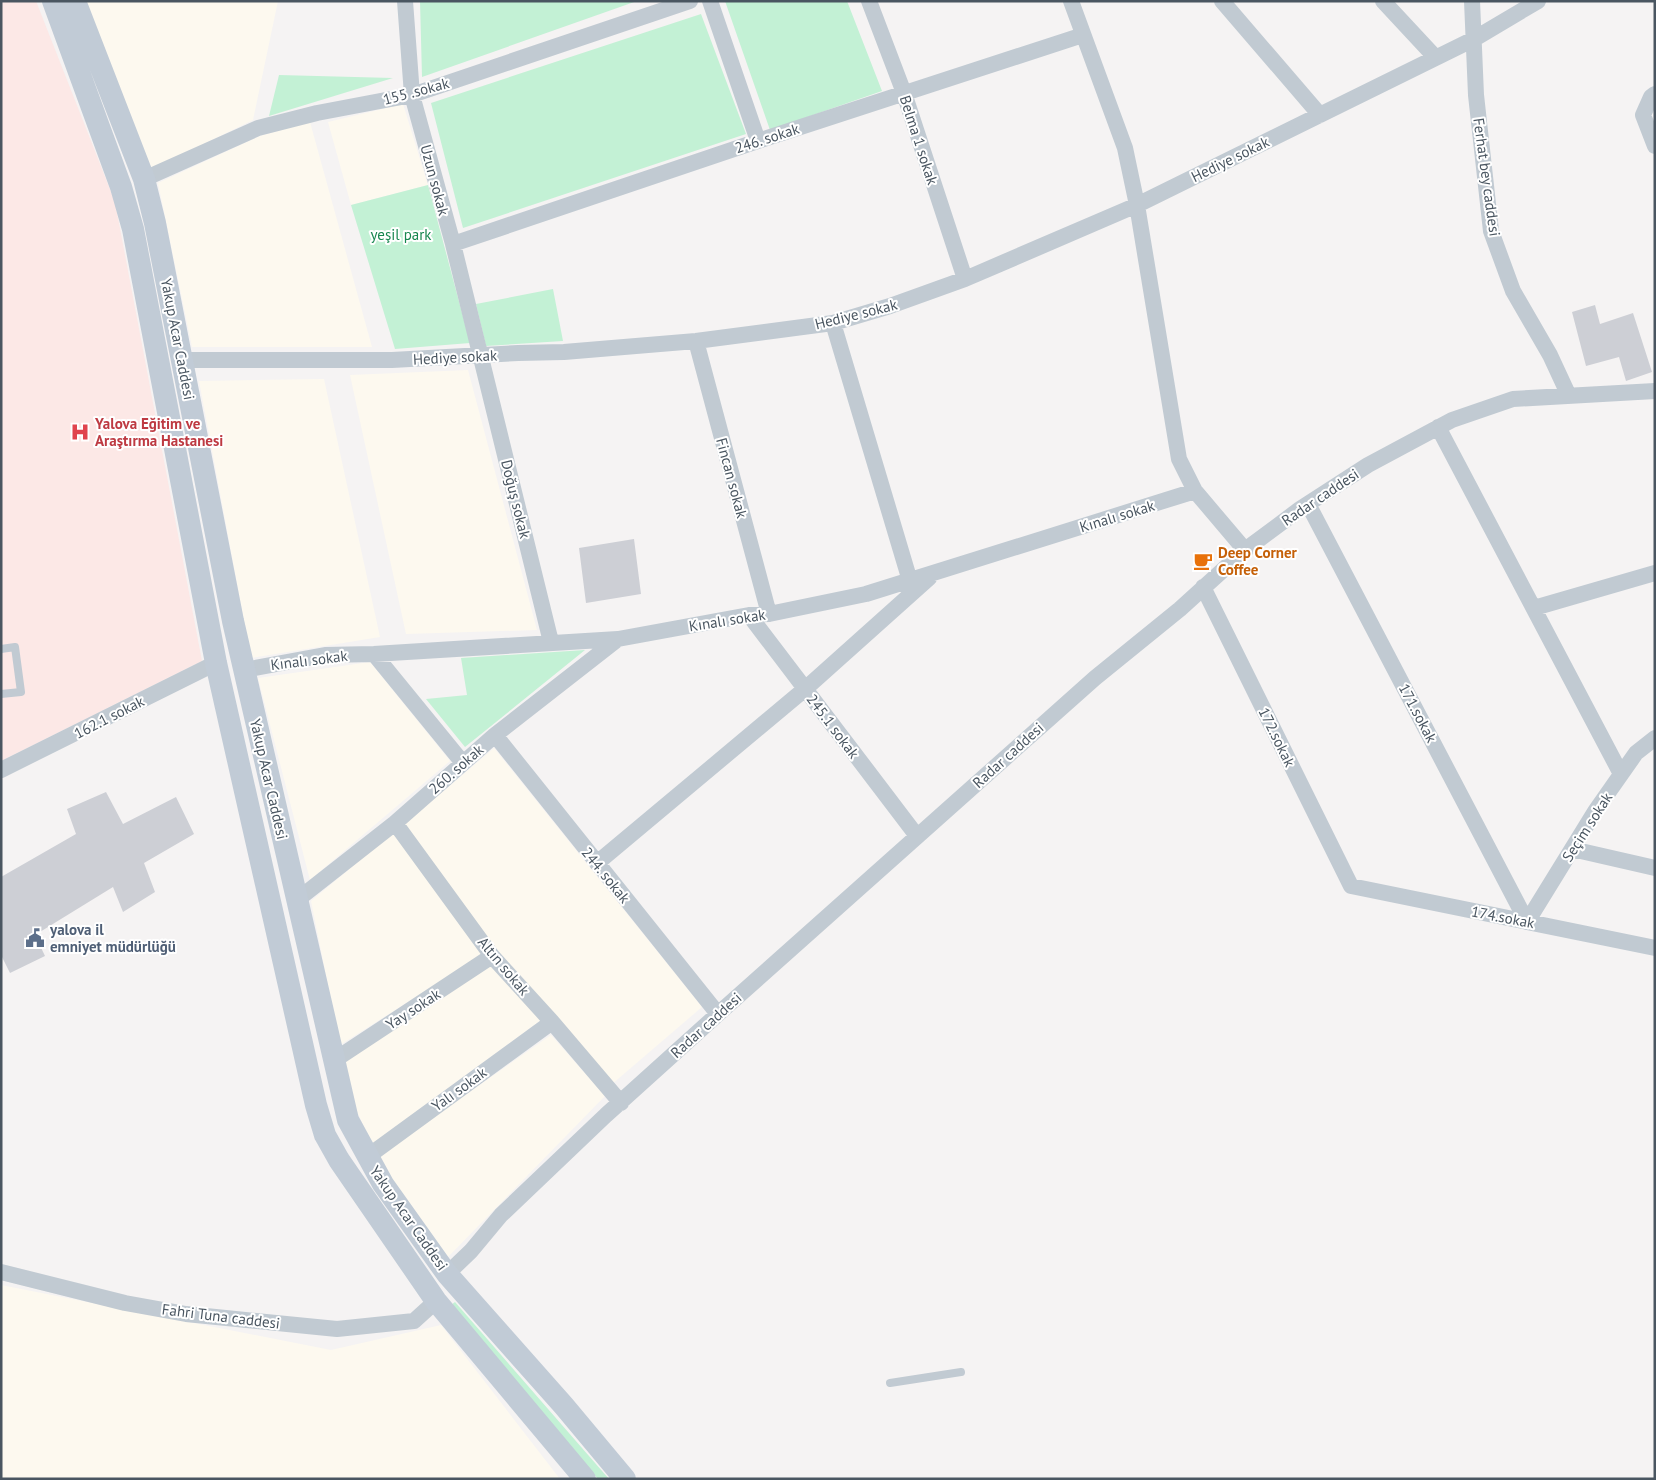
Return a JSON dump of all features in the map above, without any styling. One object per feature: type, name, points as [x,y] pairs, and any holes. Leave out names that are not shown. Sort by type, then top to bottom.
[{"type":"street","name":"Yakup Acar Caddesi","points":[[53,1],[121,187],[132,230],[216,663],[314,1096],[326,1134],[346,1170],[436,1301],[585,1479]]},
{"type":"street","name":"Yakup Acar Caddesi","points":[[75,1],[144,179],[155,224],[244,670],[348,1120],[383,1184],[448,1274],[564,1406],[624,1479]]},
{"type":"street","name":"Uzun sokak","points":[[405,1],[412,95],[453,244],[480,356]]},
{"type":"street","name":"155 .sokak","points":[[144,179],[258,128],[316,113],[412,95],[690,1]]},
{"type":"street","points":[[710,1],[758,141]]},
{"type":"street","name":"Belma 1 sokak","points":[[869,1],[904,93],[966,279]]},
{"type":"street","points":[[1071,1],[1125,148],[1138,205],[1179,459],[1194,491],[1245,550]]},
{"type":"street","points":[[1222,1],[1320,115]]},
{"type":"street","points":[[1384,1],[1436,58]]},
{"type":"street","name":"Ferhat bey caddesi","points":[[1472,1],[1476,95],[1491,231],[1513,291],[1550,355],[1569,396]]},
{"type":"street","name":"Hediye sokak","points":[[183,360],[392,360],[564,352],[696,341],[833,323],[890,306],[966,279],[1138,205],[1474,39],[1538,1]]},
{"type":"street","name":"246. sokak","points":[[453,244],[758,141],[1083,35]]},
{"type":"street","points":[[1655,94],[1651,97],[1644,115],[1655,146]]},
{"type":"street","points":[[833,323],[910,581]]},
{"type":"street","name":"Fincan sokak","points":[[696,341],[768,614]]},
{"type":"street","name":"Doğuş sokak","points":[[480,356],[551,642]]},
{"type":"street","name":"Radar caddesi","points":[[448,1274],[501,1215],[718,1014],[1095,678],[1180,608],[1245,550],[1308,504],[1368,465],[1452,420],[1513,399],[1655,391]]},
{"type":"street","points":[[1438,427],[1621,774]]},
{"type":"street","name":"Kınalı sokak","points":[[244,670],[325,655],[374,654],[618,639],[749,615],[768,614],[866,594],[1194,491]]},
{"type":"street","name":"171.sokak","points":[[1308,504],[1528,922]]},
{"type":"street","points":[[597,863],[805,689],[934,573]]},
{"type":"street","points":[[1534,608],[1655,573]]},
{"type":"street","name":"172.sokak","points":[[1203,587],[1351,886]]},
{"type":"street","name":"245.1 sokak","points":[[749,615],[917,836]]},
{"type":"street","name":"260. sokak","points":[[297,900],[395,822],[495,735],[618,639]]},
{"type":"street","points":[[374,654],[462,763]]},
{"type":"street","name":"162.1 sokak","points":[[1,770],[216,663]]},
{"type":"street","name":"244. sokak","points":[[495,735],[718,1014]]},
{"type":"street","name":"Seçim sokak","points":[[1528,922],[1596,810],[1636,753],[1655,738]]},
{"type":"street","name":"Altın sokak","points":[[395,822],[492,956],[552,1022],[621,1103]]},
{"type":"street","points":[[1572,849],[1655,868]]},
{"type":"street","name":"174.sokak","points":[[1351,886],[1655,948]]},
{"type":"street","name":"Yay sokak","points":[[333,1061],[492,956]]},
{"type":"street","name":"Yalı sokak","points":[[367,1157],[552,1022]]},
{"type":"street","name":"Fahri Tuna caddesi","points":[[1,1272],[126,1303],[186,1314],[337,1329],[414,1321],[436,1301]]},
{"type":"lane","points":[[1,649],[15,647],[21,692],[1,694]]},
{"type":"lane","points":[[890,1383],[961,1372]]},
{"type":"shaded area","name":"Yalova Eğitim ve Araştırma Hastanesi","points":[[1,1],[36,1],[115,202],[202,661],[1,761]]},
{"type":"shaded area","points":[[83,1],[278,1],[253,120],[148,171]]},
{"type":"shaded area","points":[[403,104],[428,185],[351,205],[328,122]]},
{"type":"shaded area","points":[[310,122],[372,347],[192,347],[158,183],[260,136]]},
{"type":"shaded area","points":[[468,370],[537,630],[406,634],[350,375]]},
{"type":"shaded area","points":[[324,379],[380,637],[251,658],[199,381]]},
{"type":"shaded area","points":[[370,662],[450,761],[310,880],[258,678]]},
{"type":"shaded area","points":[[494,748],[702,1007],[611,1085],[493,947],[405,824]]},
{"type":"shaded area","points":[[394,832],[482,955],[340,1045],[311,901]]},
{"type":"shaded area","points":[[490,965],[541,1020],[372,1144],[354,1105],[339,1065]]},
{"type":"shaded area","points":[[551,1035],[605,1096],[448,1257],[375,1158]]},
{"type":"shaded area","points":[[1,1285],[331,1350],[441,1325],[560,1479],[1,1479]]},
{"type":"green space","points":[[420,1],[637,1],[422,77]]},
{"type":"green space","points":[[725,1],[847,1],[882,91],[770,130]]},
{"type":"green space","points":[[701,14],[746,134],[463,228],[431,103]]},
{"type":"green space","points":[[279,75],[393,78],[269,116]]},
{"type":"green space","name":"yeşil park","points":[[428,185],[470,343],[395,349],[351,205]]},
{"type":"green space","points":[[553,289],[563,341],[486,346],[476,304]]},
{"type":"green space","points":[[585,650],[465,747],[426,699],[467,695],[461,658]]},
{"type":"green space","points":[[455,1302],[609,1479],[598,1479],[451,1305]]},
{"type":"building","points":[[1595,305],[1600,324],[1633,313],[1652,372],[1626,381],[1619,357],[1586,366],[1572,312]]},
{"type":"building","points":[[634,539],[641,594],[586,603],[579,548]]},
{"type":"building","points":[[106,792],[123,824],[176,797],[194,834],[144,863],[155,892],[123,912],[113,887],[35,935],[45,956],[10,973],[1,955],[1,877],[76,834],[67,809]]},
{"type":"place","name":"Yalova Eğitim ve Araştırma Hastanesi","points":[[80,432]]},
{"type":"place","name":"Deep Corner Coffee","points":[[1203,561]]},
{"type":"place","name":"yalova il emniyet müdürlüğü","points":[[35,938]]}]
